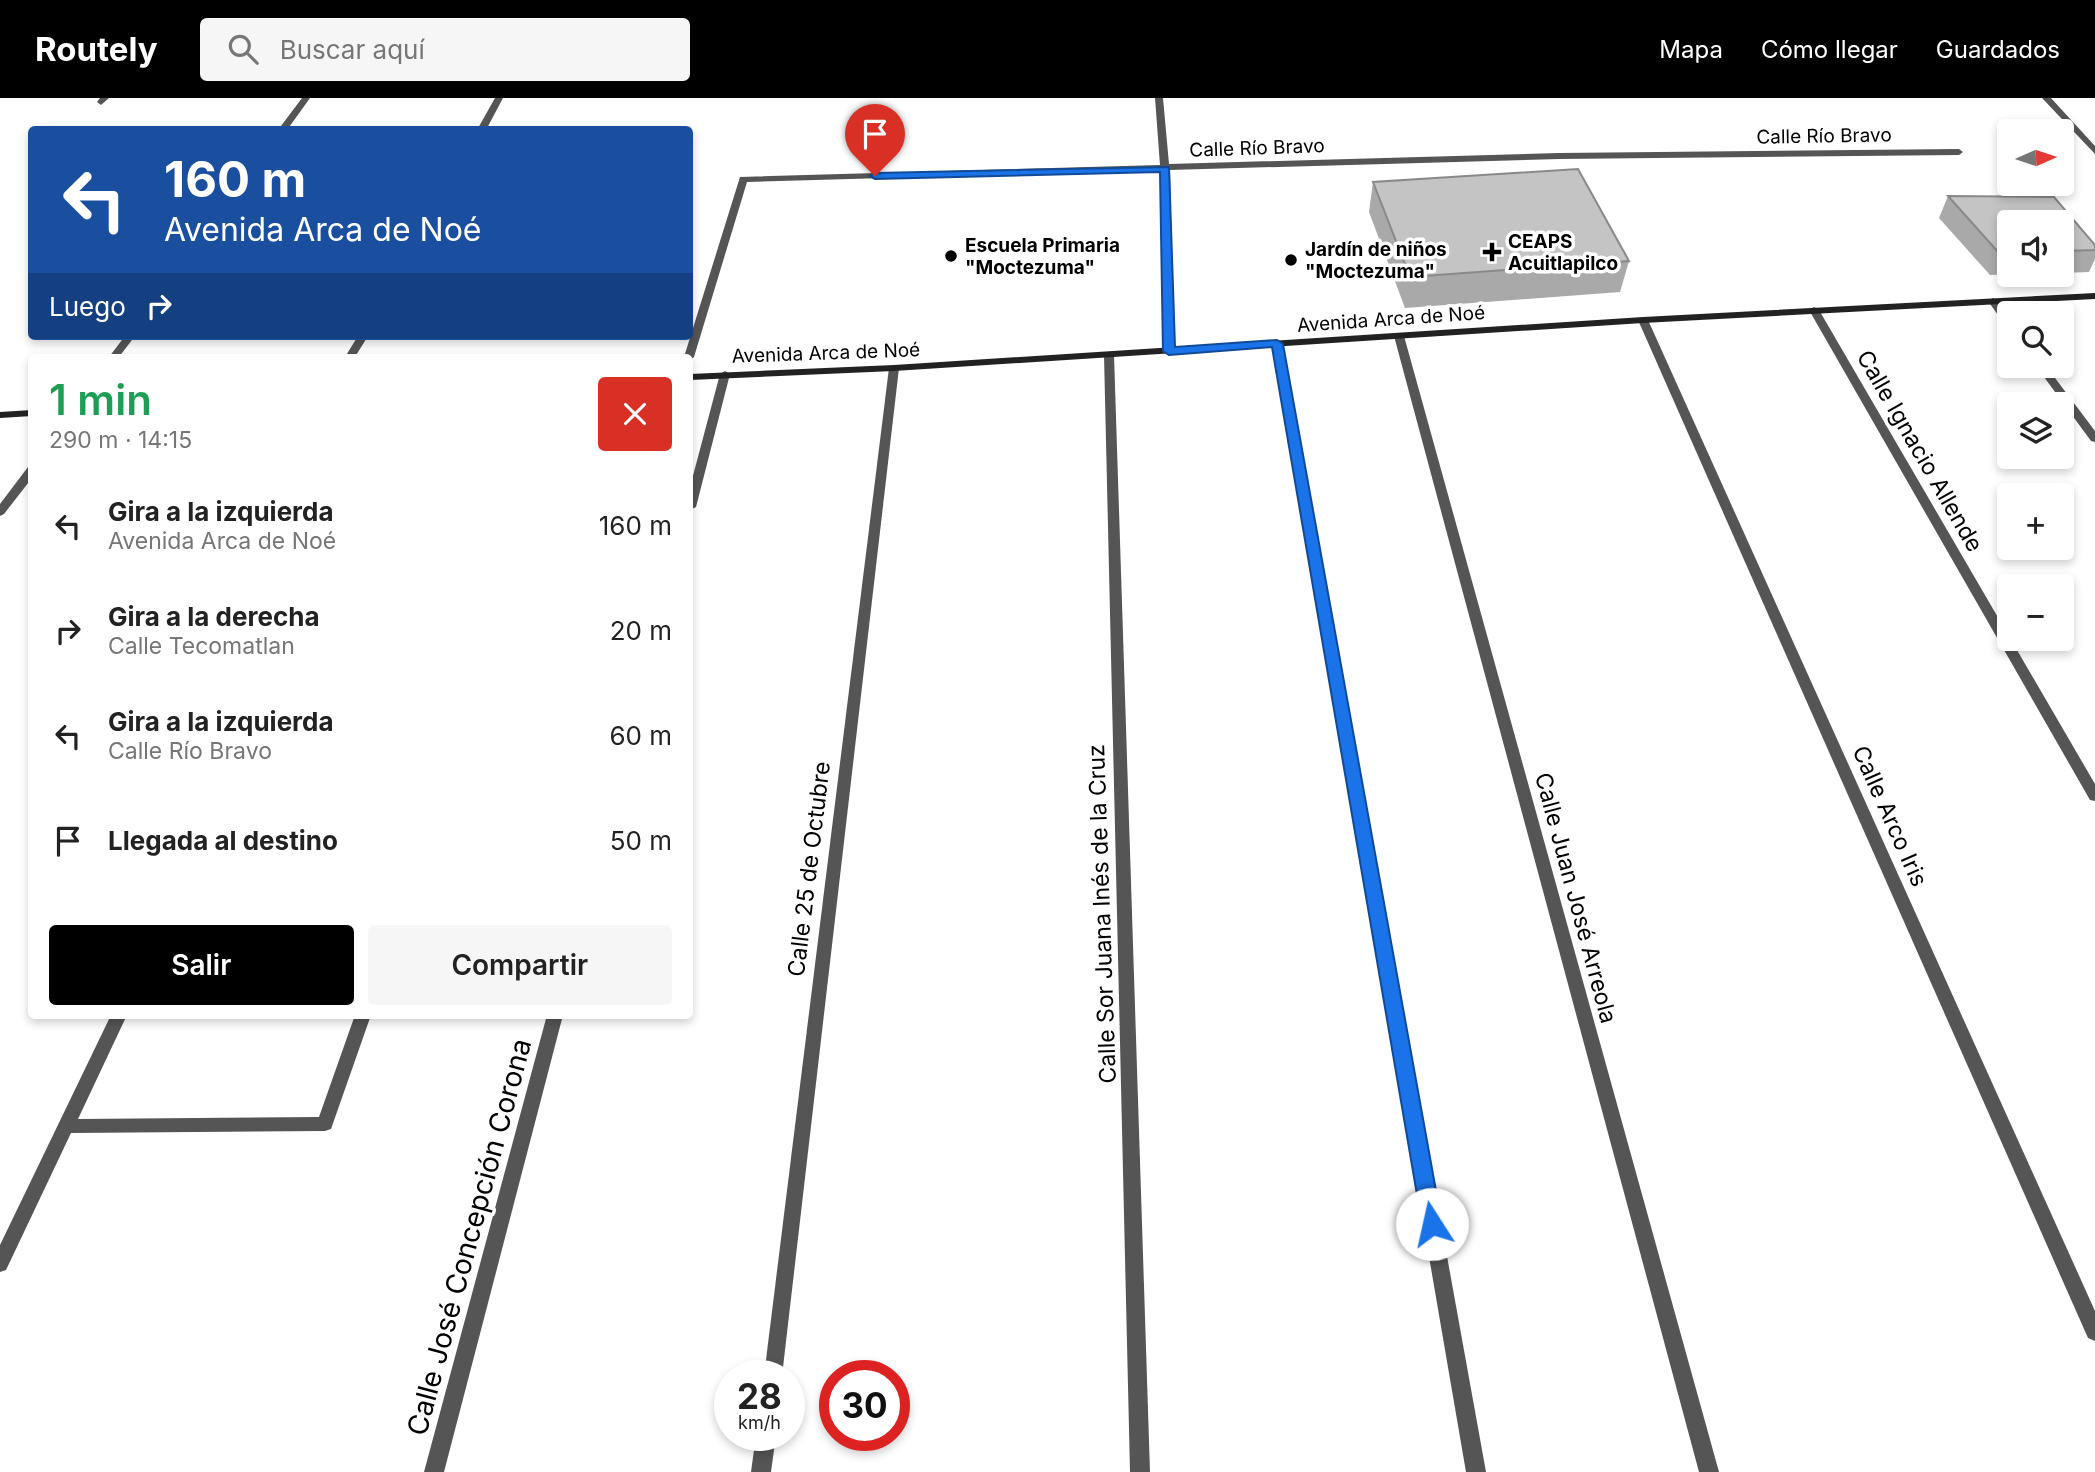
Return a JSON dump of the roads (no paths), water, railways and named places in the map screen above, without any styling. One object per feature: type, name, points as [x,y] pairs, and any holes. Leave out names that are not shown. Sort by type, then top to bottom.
[{"type":"main road","name":"Avenida Arca de Noé","points":[[693,377],[894,368],[1643,320],[2095,296]]},
{"type":"main road","points":[[0,415],[28,413]]},
{"type":"street","points":[[285,126],[306,98]]},
{"type":"street","points":[[483,126],[499,98]]},
{"type":"street","points":[[1159,98],[1165,169],[1169,351]]},
{"type":"street","points":[[2046,98],[2095,151]]},
{"type":"street","name":"Calle Río Bravo","points":[[689,354],[743,179],[1559,156],[1959,152]]},
{"type":"street","points":[[1993,301],[1997,306]]},
{"type":"street","name":"Calle Ignacio Allende","points":[[1814,310],[2095,796]]},
{"type":"street","name":"Calle Arco Iris","points":[[1643,320],[2095,1332]]},
{"type":"street","name":"Calle Juan José Arreola","points":[[1399,335],[1709,1472]]},
{"type":"street","points":[[116,354],[127,340]]},
{"type":"street","points":[[1277,344],[1476,1472]]},
{"type":"street","name":"Calle Sor Juana Inés de la Cruz","points":[[1109,355],[1140,1472]]},
{"type":"street","name":"Calle 25 de Octubre","points":[[775,1360],[894,368]]},
{"type":"street","points":[[693,495],[724,374]]},
{"type":"street","points":[[2050,378],[2095,439]]},
{"type":"street","points":[[0,512],[28,474]]},
{"type":"street","points":[[0,1264],[117,1019]]},
{"type":"street","points":[[66,1126],[325,1124],[362,1019]]},
{"type":"street","name":"Calle José Concepción Corona","points":[[434,1472],[554,1019]]},
{"type":"street","points":[[761,1472],[764,1451]]},
{"type":"place","name":"CEAPS Acuitlapilco","points":[[1492,252]]},
{"type":"place","name":"Escuela Primaria \"Moctezuma\"","points":[[951,256]]},
{"type":"place","name":"Jardín de niños \"Moctezuma\"","points":[[1291,260]]}]
